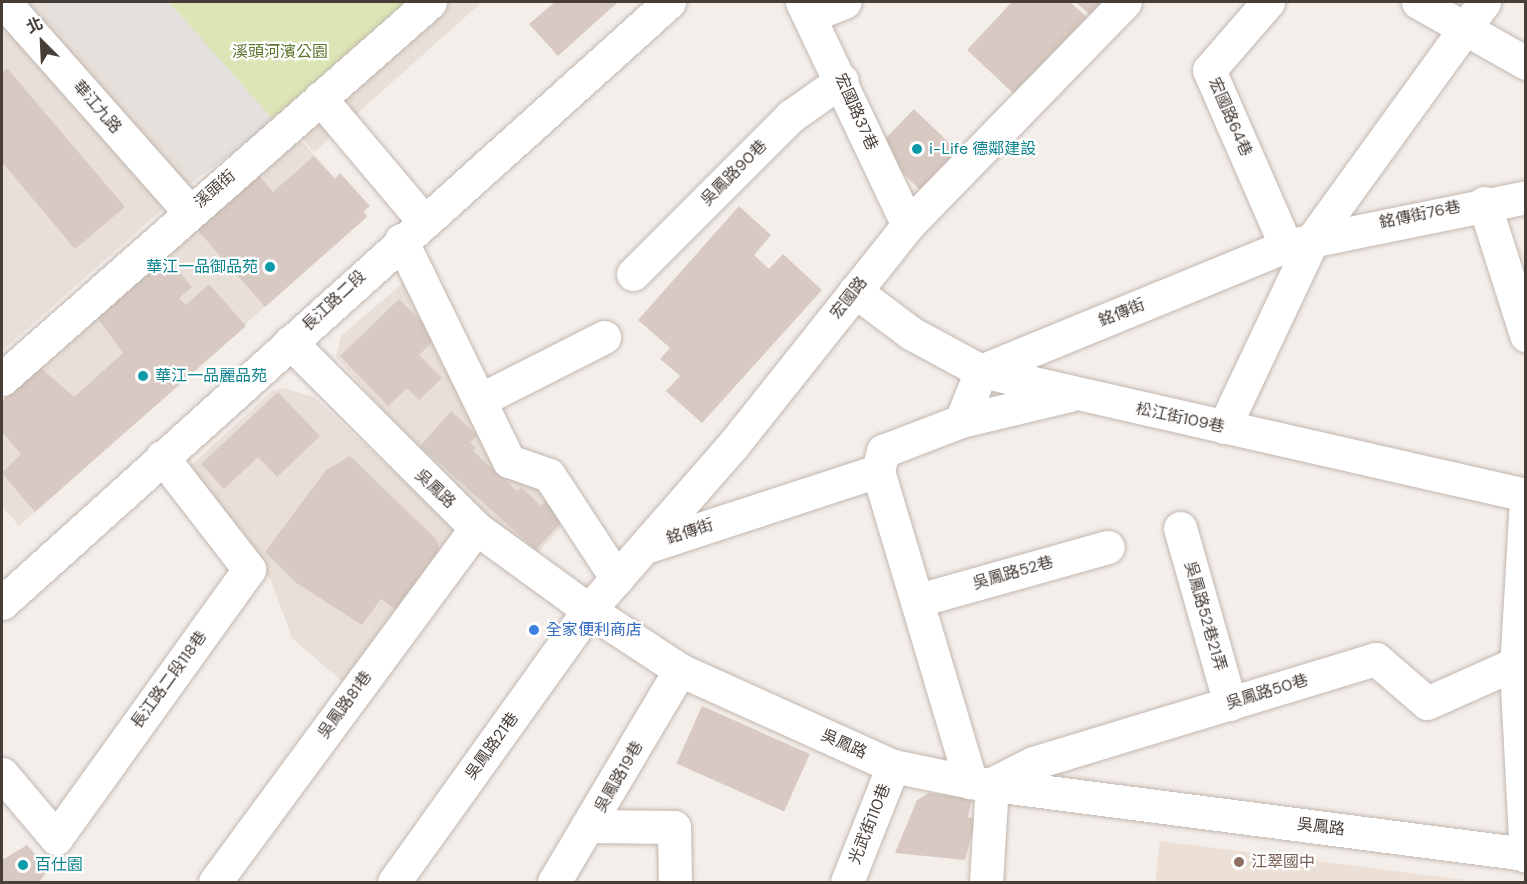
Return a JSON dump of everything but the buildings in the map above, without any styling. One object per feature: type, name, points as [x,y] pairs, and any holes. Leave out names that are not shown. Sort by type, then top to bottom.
[{"type":"street","name":"華江九路","points":[[2,2],[190,212]]},
{"type":"street","name":"溪頭街","points":[[2,379],[430,2]]},
{"type":"street","name":"長江路二段","points":[[2,603],[412,230],[669,2]]},
{"type":"street","points":[[807,8],[845,2]]},
{"type":"street","name":"宏國路","points":[[589,610],[733,445],[908,225],[1125,2]]},
{"type":"street","name":"宏國路64巷","points":[[1268,2],[1209,70],[1300,241]]},
{"type":"street","points":[[1418,2],[1477,14],[1526,63]]},
{"type":"street","name":"宏國路37巷","points":[[807,8],[908,225]]},
{"type":"street","points":[[1224,427],[1300,241],[1477,14]]},
{"type":"street","name":"吳鳳路90巷","points":[[633,274],[791,116],[842,80]]},
{"type":"street","points":[[320,98],[412,230],[509,461],[549,475],[617,579]]},
{"type":"street","name":"銘傳街76巷","points":[[1300,241],[1484,203],[1526,197]]},
{"type":"street","points":[[1484,203],[1526,335]]},
{"type":"street","name":"銘傳街","points":[[981,371],[1300,241]]},
{"type":"street","name":"松江街109巷","points":[[855,291],[911,333],[981,371],[1526,495]]},
{"type":"street","points":[[482,399],[604,337]]},
{"type":"street","name":"吳鳳路","points":[[290,342],[476,528],[589,610],[680,670],[893,766],[981,783],[1525,855]]},
{"type":"street","points":[[961,421],[981,371]]},
{"type":"street","points":[[986,882],[981,783],[878,471],[883,451],[961,421],[1074,394]]},
{"type":"street","name":"長江路二段118巷","points":[[2,774],[56,838],[249,569],[162,457]]},
{"type":"street","name":"銘傳街","points":[[643,548],[878,471]]},
{"type":"street","points":[[1525,855],[1521,663],[1526,500]]},
{"type":"street","name":"吳鳳路81巷","points":[[214,882],[476,528]]},
{"type":"street","name":"吳鳳路52巷21弄","points":[[1180,528],[1230,704]]},
{"type":"street","name":"吳鳳路52巷","points":[[919,600],[1108,547]]},
{"type":"street","name":"吳鳳路21巷","points":[[394,882],[589,610]]},
{"type":"street","name":"吳鳳路50巷","points":[[981,783],[1033,763],[1376,659],[1427,703],[1521,663]]},
{"type":"street","name":"吳鳳路19巷","points":[[554,882],[591,826],[680,670]]},
{"type":"street","name":"光武街110巷","points":[[846,882],[893,766]]},
{"type":"street","points":[[591,826],[674,827],[675,882]]},
{"type":"shaded area","points":[[2,2],[482,2],[314,152],[282,117],[195,180],[2,351]]},
{"type":"shaded area","points":[[51,2],[169,2],[275,122],[195,180],[43,9]]},
{"type":"shaded area","points":[[299,138],[368,215],[19,526],[2,506],[2,404]]},
{"type":"shaded area","points":[[410,277],[466,388],[546,482],[569,518],[537,554],[507,534],[423,455],[336,357],[341,336]]},
{"type":"shaded area","points":[[283,388],[314,397],[458,532],[346,685],[292,638],[271,580],[185,471],[272,391]]},
{"type":"shaded area","name":"江翠國中","points":[[1160,841],[1480,882],[1155,882]]},
{"type":"green space","name":"溪頭河濱公園","points":[[169,2],[412,2],[275,122]]},
{"type":"place","name":"i-Life 德鄰建設","points":[[917,149]]},
{"type":"place","name":"華江一品御品苑","points":[[270,267]]},
{"type":"place","name":"華江一品麗品苑","points":[[143,376]]},
{"type":"place","name":"全家便利商店","points":[[534,630]]},
{"type":"place","name":"江翠國中","points":[[1239,862]]},
{"type":"place","name":"百仕園","points":[[23,865]]}]
